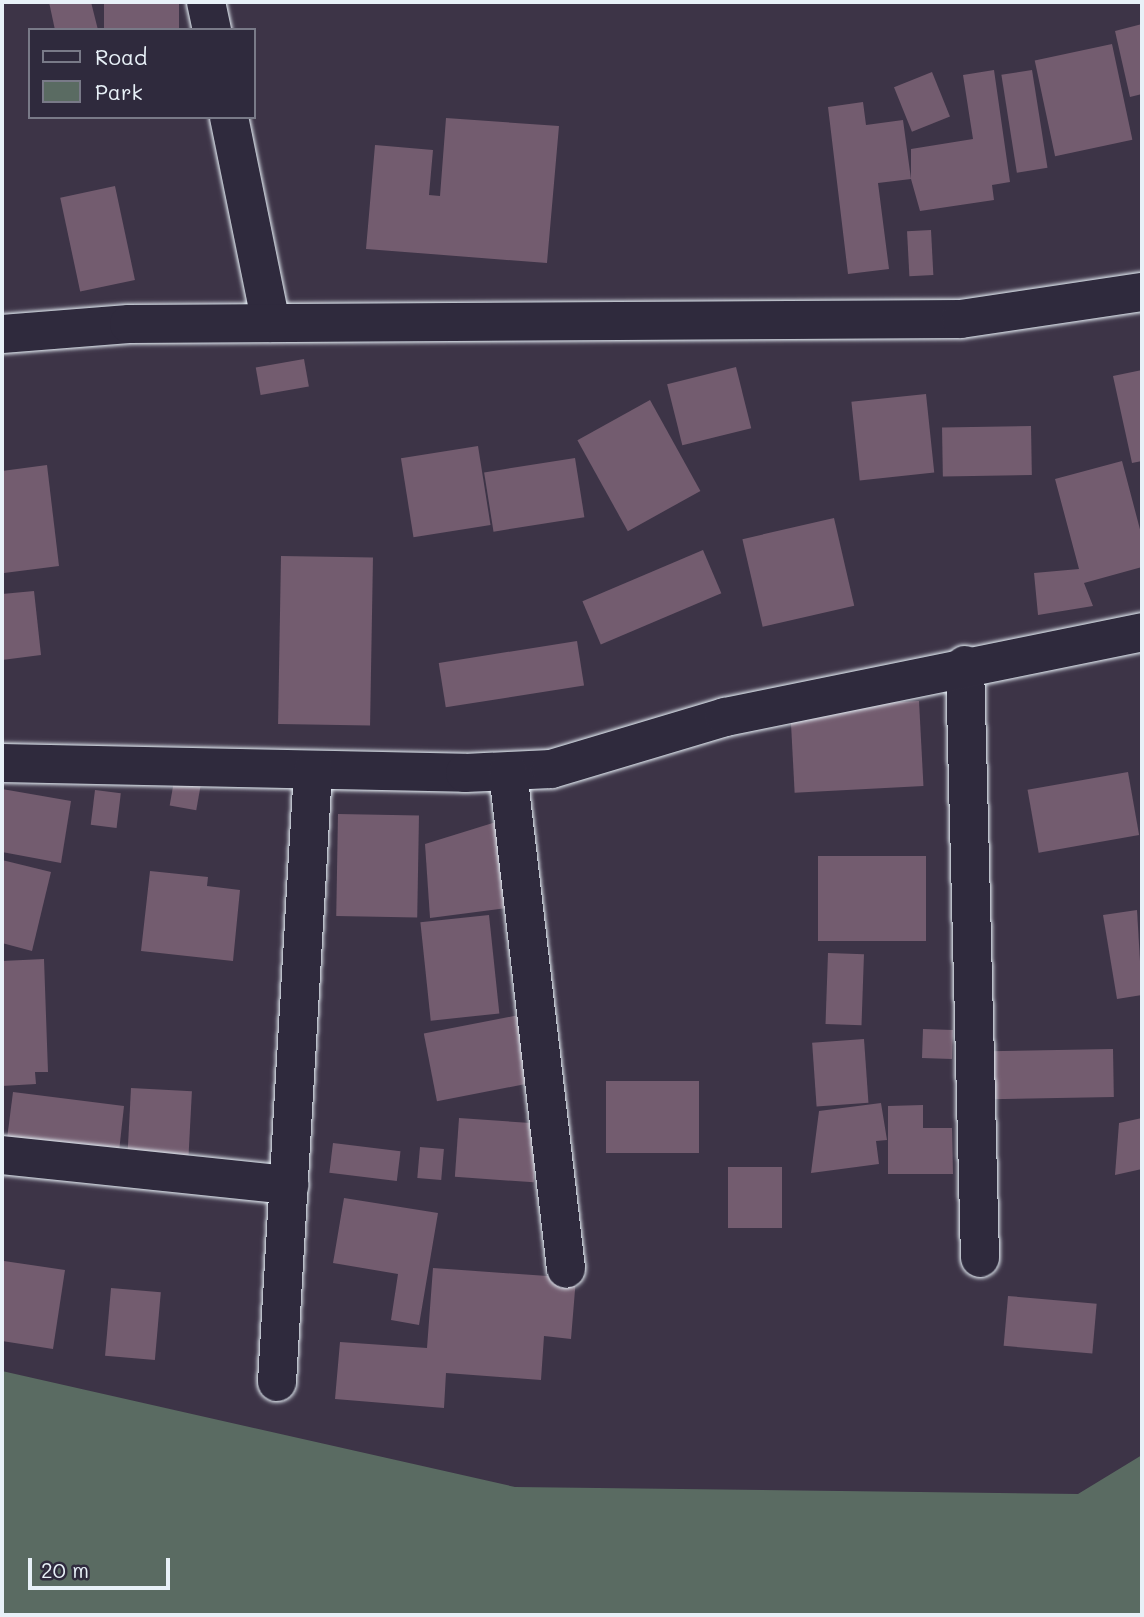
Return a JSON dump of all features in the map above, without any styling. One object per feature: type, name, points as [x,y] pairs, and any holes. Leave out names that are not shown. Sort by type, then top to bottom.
[{"type":"street","points":[[206,2],[212,28]]},
{"type":"street","points":[[229,119],[271,323]]},
{"type":"street","points":[[2,334],[128,324],[961,319],[1142,292]]},
{"type":"street","points":[[2,763],[313,770],[508,772],[551,769],[725,717],[1142,632]]},
{"type":"street","points":[[965,666],[980,1258]]},
{"type":"street","points":[[277,1382],[313,770]]},
{"type":"street","points":[[508,772],[566,1269]]},
{"type":"street","points":[[2,1155],[289,1185]]},
{"type":"green space","points":[[2,1371],[515,1487],[1078,1494],[1142,1455],[1142,1615],[2,1615]]},
{"type":"building","points":[[49,2],[91,2],[98,28],[55,28]]},
{"type":"building","points":[[104,2],[179,2],[179,28],[104,28]]},
{"type":"building","points":[[1142,24],[1142,94],[1130,97],[1115,31]]},
{"type":"building","points":[[1112,44],[1132,140],[1055,156],[1035,60]]},
{"type":"building","points":[[994,70],[1010,182],[992,185],[994,200],[920,211],[911,179],[911,149],[973,139],[963,75]]},
{"type":"building","points":[[1032,70],[1047,168],[1017,173],[1001,75]]},
{"type":"building","points":[[932,72],[950,117],[912,132],[894,87]]},
{"type":"building","points":[[863,102],[866,125],[903,120],[911,179],[878,183],[889,269],[848,274],[828,107]]},
{"type":"building","points":[[446,118],[559,126],[547,263],[366,249],[375,145],[433,150],[429,195],[440,196]]},
{"type":"building","points":[[115,186],[135,280],[80,292],[60,198]]},
{"type":"building","points":[[931,230],[933,275],[909,276],[907,231]]},
{"type":"building","points":[[304,359],[309,387],[261,395],[256,368]]},
{"type":"building","points":[[736,367],[751,428],[682,445],[667,384]]},
{"type":"building","points":[[1142,370],[1142,461],[1132,463],[1113,376]]},
{"type":"building","points":[[926,394],[934,473],[860,480],[851,402]]},
{"type":"building","points":[[650,400],[700,491],[628,531],[577,440]]},
{"type":"building","points":[[1031,426],[1032,475],[943,477],[942,428]]},
{"type":"building","points":[[478,446],[491,525],[413,537],[401,458]]},
{"type":"building","points":[[575,458],[584,517],[494,532],[484,472]]},
{"type":"building","points":[[1122,461],[1142,537],[1142,567],[1084,583],[1093,606],[1038,615],[1034,573],[1079,569],[1055,479]]},
{"type":"building","points":[[47,465],[59,566],[4,573],[2,471]]},
{"type":"building","points":[[834,518],[854,606],[763,627],[742,539]]},
{"type":"building","points":[[703,550],[721,593],[601,644],[582,601]]},
{"type":"building","points":[[281,556],[373,558],[370,726],[278,724]]},
{"type":"building","points":[[34,591],[41,655],[2,660],[2,594]]},
{"type":"building","points":[[577,641],[584,685],[446,707],[439,663]]},
{"type":"building","points":[[919,701],[923,786],[795,793],[790,708]]},
{"type":"building","points":[[1128,772],[1139,835],[1039,853],[1028,790]]},
{"type":"building","points":[[174,781],[201,786],[196,810],[170,806]]},
{"type":"building","points":[[2,789],[71,801],[61,863],[2,852]]},
{"type":"building","points":[[95,790],[121,793],[117,828],[91,825]]},
{"type":"building","points":[[338,814],[419,815],[417,917],[336,916]]},
{"type":"building","points":[[496,822],[507,908],[430,918],[425,844]]},
{"type":"building","points":[[818,856],[926,856],[926,941],[818,941]]},
{"type":"building","points":[[2,860],[51,872],[32,951],[2,943]]},
{"type":"building","points":[[150,871],[208,877],[207,886],[240,890],[233,961],[141,951]]},
{"type":"building","points":[[1137,910],[1142,995],[1117,999],[1103,915]]},
{"type":"building","points":[[489,915],[499,1013],[431,1021],[420,922]]},
{"type":"building","points":[[828,953],[864,954],[862,1025],[826,1024]]},
{"type":"building","points":[[44,959],[48,1072],[35,1072],[36,1084],[2,1086],[2,961]]},
{"type":"building","points":[[519,1015],[532,1083],[437,1101],[424,1034]]},
{"type":"building","points":[[923,1029],[953,1030],[952,1059],[922,1058]]},
{"type":"building","points":[[864,1039],[868,1103],[817,1106],[812,1043]]},
{"type":"building","points":[[1113,1049],[1114,1097],[990,1099],[989,1051]]},
{"type":"building","points":[[606,1081],[699,1081],[699,1153],[606,1153]]},
{"type":"building","points":[[131,1088],[192,1091],[188,1165],[127,1162]]},
{"type":"building","points":[[13,1092],[124,1106],[118,1161],[7,1139]]},
{"type":"building","points":[[881,1103],[887,1140],[876,1141],[879,1164],[811,1173],[819,1111]]},
{"type":"building","points":[[923,1105],[923,1128],[952,1128],[953,1174],[888,1174],[888,1106]]},
{"type":"building","points":[[459,1118],[538,1124],[534,1182],[455,1177]]},
{"type":"building","points":[[1142,1118],[1142,1169],[1115,1175],[1119,1123]]},
{"type":"building","points":[[333,1143],[400,1151],[397,1181],[329,1173]]},
{"type":"building","points":[[420,1147],[444,1149],[441,1180],[417,1178]]},
{"type":"building","points":[[728,1167],[782,1167],[782,1228],[728,1228]]},
{"type":"building","points":[[344,1198],[438,1213],[419,1325],[391,1320],[398,1274],[333,1263]]},
{"type":"building","points":[[4,1261],[65,1270],[53,1349],[2,1341]]},
{"type":"building","points":[[433,1268],[576,1278],[571,1339],[544,1336],[541,1380],[446,1373],[444,1408],[335,1399],[340,1342],[427,1348]]},
{"type":"building","points":[[111,1288],[161,1292],[155,1360],[105,1356]]},
{"type":"building","points":[[1008,1296],[1097,1304],[1092,1354],[1004,1346]]}]
